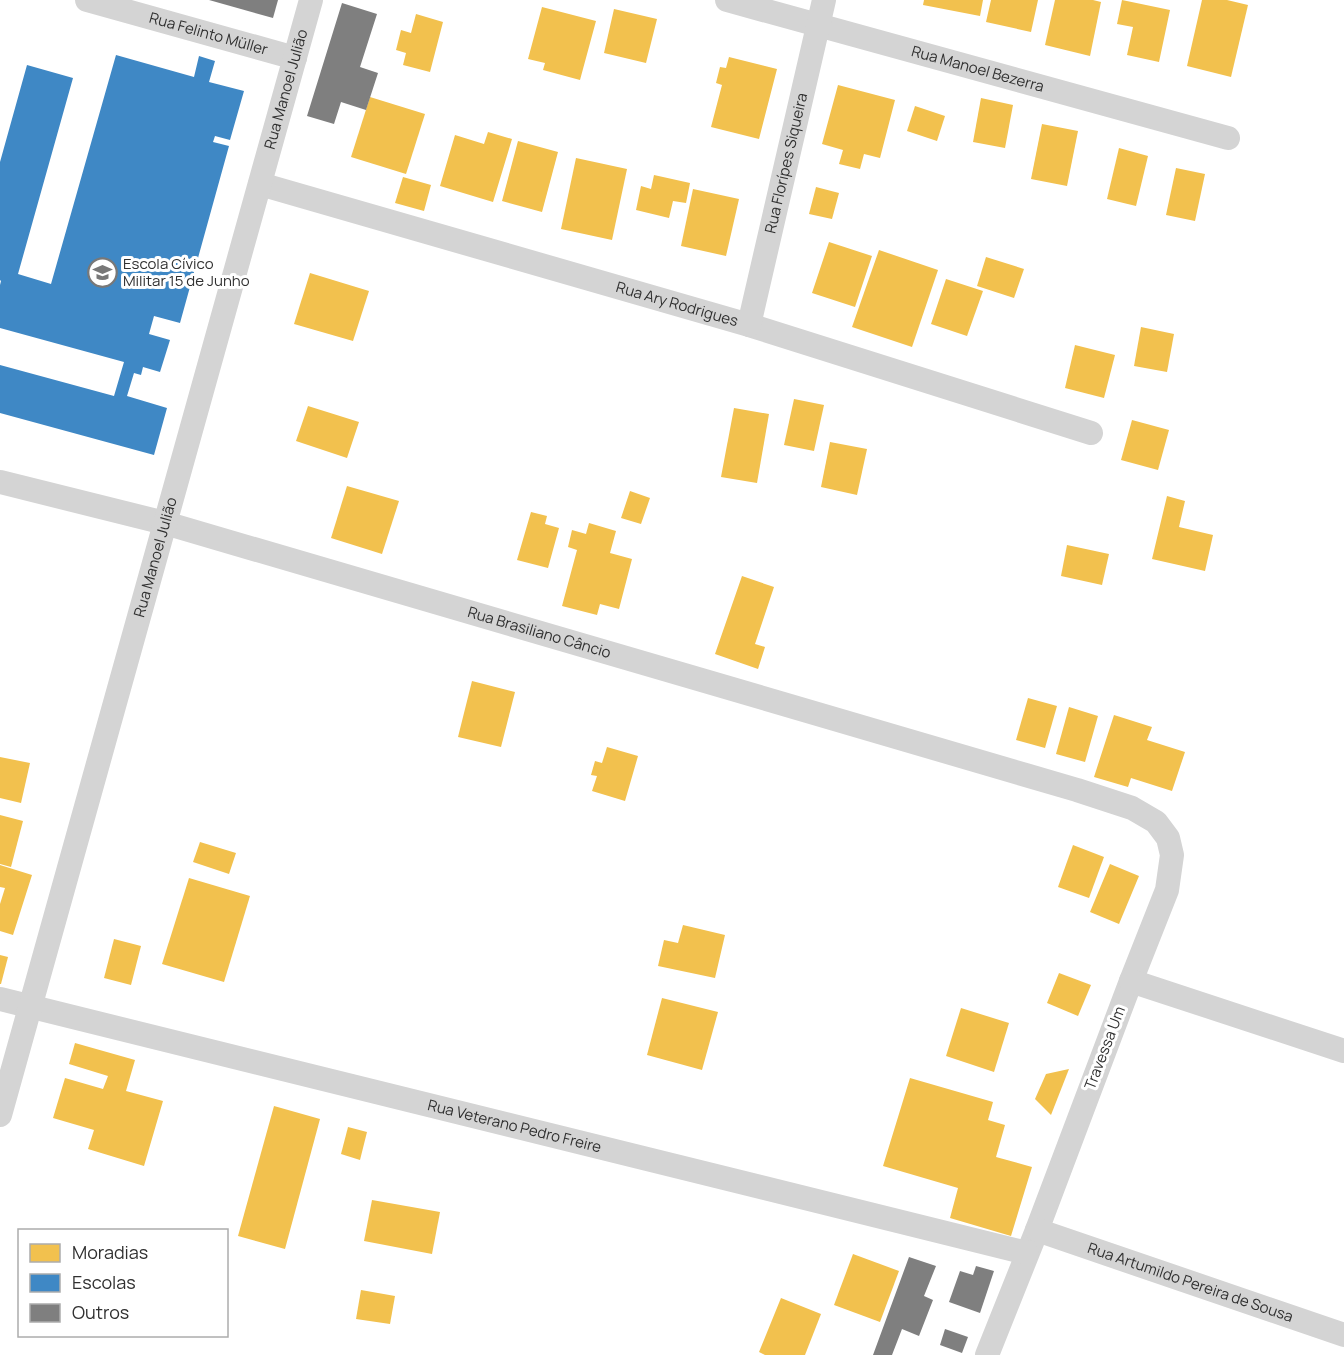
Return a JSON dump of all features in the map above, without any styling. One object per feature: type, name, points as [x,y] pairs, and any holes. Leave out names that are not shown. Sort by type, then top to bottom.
[{"type":"street","name":"Rua Felinto Müller","points":[[87,0],[295,58]]},
{"type":"street","name":"Rua Manoel Julião","points":[[0,1114],[311,0]]},
{"type":"street","name":"Rua Manoel Bezerra","points":[[727,0],[1228,138]]},
{"type":"street","name":"Rua Florípes Siqueira","points":[[749,326],[824,0]]},
{"type":"street","name":"Rua Ary Rodrigues","points":[[260,184],[749,326],[1091,433]]},
{"type":"street","name":"Rua Brasiliano Câncio","points":[[0,482],[165,524],[1077,790]]},
{"type":"street","name":"Travessa Um","points":[[987,1355],[1167,890],[1172,855],[1168,838],[1156,822],[1132,808],[1077,790]]},
{"type":"street","points":[[1131,981],[1344,1051]]},
{"type":"street","name":"Rua Veterano Pedro Freire","points":[[0,999],[1027,1253]]},
{"type":"street","name":"Rua Artumildo Pereira de Sousa","points":[[1037,1230],[1344,1335]]},
{"type":"building: Moradias","points":[[924,0],[983,0],[980,16],[923,5]]},
{"type":"building: Moradias","points":[[991,0],[1038,0],[1031,32],[986,22]]},
{"type":"building: Moradias","points":[[1055,0],[1101,2],[1090,56],[1045,45]]},
{"type":"building: Moradias","points":[[1122,0],[1170,10],[1159,62],[1127,55],[1133,27],[1117,24]]},
{"type":"building: Moradias","points":[[1202,0],[1227,0],[1248,5],[1231,77],[1187,66]]},
{"type":"building: Moradias","points":[[542,7],[596,21],[580,80],[543,70],[545,63],[528,59]]},
{"type":"building: Moradias","points":[[614,9],[657,19],[646,63],[604,53]]},
{"type":"building: Moradias","points":[[416,14],[443,22],[430,72],[403,65],[406,53],[396,50],[401,30],[411,33]]},
{"type":"building: Moradias","points":[[729,57],[777,69],[759,139],[711,127],[722,85],[716,83],[720,67],[726,68]]},
{"type":"building: Moradias","points":[[838,85],[895,100],[880,158],[864,154],[860,169],[839,164],[843,150],[822,144]]},
{"type":"building: Moradias","points":[[370,97],[425,114],[406,174],[351,157]]},
{"type":"building: Moradias","points":[[981,98],[1013,105],[1005,148],[973,142]]},
{"type":"building: Moradias","points":[[915,106],[945,116],[937,141],[907,131]]},
{"type":"building: Moradias","points":[[1042,124],[1078,131],[1067,186],[1031,179]]},
{"type":"building: Moradias","points":[[488,132],[512,139],[493,202],[440,186],[455,135],[484,144]]},
{"type":"building: Moradias","points":[[518,141],[558,152],[542,212],[502,201]]},
{"type":"building: Moradias","points":[[1119,148],[1148,156],[1136,206],[1107,199]]},
{"type":"building: Moradias","points":[[576,158],[627,169],[612,240],[561,229]]},
{"type":"building: Moradias","points":[[1176,168],[1205,174],[1195,221],[1166,215]]},
{"type":"building: Moradias","points":[[654,175],[690,183],[686,203],[673,201],[669,218],[636,210],[641,186],[651,189]]},
{"type":"building: Moradias","points":[[403,177],[431,185],[424,211],[395,203]]},
{"type":"building: Moradias","points":[[816,187],[839,193],[832,219],[809,214]]},
{"type":"building: Moradias","points":[[693,189],[739,199],[726,256],[681,246]]},
{"type":"building: Moradias","points":[[829,242],[872,256],[855,307],[812,293]]},
{"type":"building: Moradias","points":[[879,250],[938,270],[912,347],[852,327]]},
{"type":"building: Moradias","points":[[986,257],[1024,269],[1014,298],[977,286]]},
{"type":"building: Moradias","points":[[310,273],[369,291],[353,341],[294,324]]},
{"type":"building: Moradias","points":[[946,279],[983,291],[967,336],[931,324]]},
{"type":"building: Moradias","points":[[1141,327],[1174,334],[1167,372],[1134,366]]},
{"type":"building: Moradias","points":[[1075,345],[1115,355],[1104,398],[1065,388]]},
{"type":"building: Moradias","points":[[794,399],[824,405],[814,451],[784,445]]},
{"type":"building: Moradias","points":[[308,406],[359,422],[347,458],[296,441]]},
{"type":"building: Moradias","points":[[734,408],[769,414],[757,483],[721,477]]},
{"type":"building: Moradias","points":[[1132,420],[1169,430],[1158,470],[1121,460]]},
{"type":"building: Moradias","points":[[830,442],[867,449],[857,495],[821,487]]},
{"type":"building: Moradias","points":[[347,486],[399,501],[382,554],[331,538]]},
{"type":"building: Moradias","points":[[630,491],[650,498],[641,524],[621,518]]},
{"type":"building: Moradias","points":[[1167,496],[1185,501],[1179,527],[1213,535],[1205,571],[1152,559]]},
{"type":"building: Moradias","points":[[531,512],[547,516],[545,524],[559,528],[548,568],[517,560]]},
{"type":"building: Moradias","points":[[589,523],[616,531],[610,553],[632,559],[619,609],[600,604],[597,615],[562,606],[577,550],[568,547],[572,530],[586,534]]},
{"type":"building: Moradias","points":[[1067,545],[1109,554],[1102,585],[1061,576]]},
{"type":"building: Moradias","points":[[742,576],[774,587],[755,644],[765,647],[758,669],[715,654]]},
{"type":"building: Moradias","points":[[472,681],[515,692],[501,747],[458,737]]},
{"type":"building: Moradias","points":[[1028,698],[1057,706],[1045,748],[1016,740]]},
{"type":"building: Moradias","points":[[1069,707],[1098,716],[1085,762],[1056,754]]},
{"type":"building: Moradias","points":[[1114,715],[1152,727],[1147,740],[1185,752],[1172,791],[1131,778],[1128,787],[1094,777]]},
{"type":"building: Moradias","points":[[607,747],[638,756],[625,801],[592,791],[597,776],[591,775],[595,761],[602,763]]},
{"type":"building: Moradias","points":[[0,757],[30,763],[21,803],[0,798]]},
{"type":"building: Moradias","points":[[0,815],[23,821],[11,867],[0,864]]},
{"type":"building: Moradias","points":[[200,842],[236,853],[229,874],[193,862]]},
{"type":"building: Moradias","points":[[1073,845],[1104,857],[1089,898],[1058,887]]},
{"type":"building: Moradias","points":[[1110,864],[1139,876],[1119,924],[1090,912]]},
{"type":"building: Moradias","points":[[0,865],[32,875],[13,935],[0,931],[0,904],[5,888],[0,887]]},
{"type":"building: Moradias","points":[[189,878],[250,896],[224,982],[162,964]]},
{"type":"building: Moradias","points":[[683,925],[725,935],[715,978],[658,966],[664,940],[678,943]]},
{"type":"building: Moradias","points":[[114,939],[141,946],[131,985],[104,978]]},
{"type":"building: Moradias","points":[[0,955],[8,957],[1,984],[0,984]]},
{"type":"building: Moradias","points":[[1059,973],[1091,985],[1078,1016],[1047,1003]]},
{"type":"building: Moradias","points":[[662,998],[718,1012],[702,1070],[647,1055]]},
{"type":"building: Moradias","points":[[961,1008],[1009,1023],[994,1072],[946,1056]]},
{"type":"building: Moradias","points":[[75,1043],[135,1060],[126,1091],[163,1101],[144,1166],[88,1149],[94,1130],[53,1118],[65,1078],[103,1089],[108,1076],[69,1064]]},
{"type":"building: Moradias","points":[[1069,1069],[1051,1115],[1035,1099],[1046,1074]]},
{"type":"building: Moradias","points":[[910,1078],[993,1102],[988,1120],[1005,1125],[996,1157],[1032,1167],[1011,1236],[950,1218],[958,1188],[883,1166]]},
{"type":"building: Moradias","points":[[274,1106],[320,1119],[285,1249],[238,1236]]},
{"type":"building: Moradias","points":[[348,1127],[367,1132],[360,1160],[341,1154]]},
{"type":"building: Moradias","points":[[372,1200],[440,1212],[432,1254],[364,1241]]},
{"type":"building: Moradias","points":[[853,1254],[899,1271],[880,1322],[834,1305]]},
{"type":"building: Moradias","points":[[361,1290],[395,1296],[390,1324],[356,1319]]},
{"type":"building: Moradias","points":[[781,1298],[821,1314],[805,1355],[765,1355],[759,1352]]},
{"type":"building: Escolas","name":"Escola Cívico Militar 15 de Junho","points":[[116,55],[194,77],[199,56],[215,61],[209,82],[244,91],[230,140],[215,136],[213,142],[229,146],[180,323],[154,316],[149,334],[170,340],[160,372],[143,367],[141,375],[134,373],[127,396],[167,408],[154,455],[0,413],[0,365],[114,396],[124,362],[0,328],[0,162],[27,65],[73,78],[18,274],[51,284]]},
{"type":"building: Outros","points":[[209,0],[278,0],[273,18]]},
{"type":"building: Outros","points":[[342,3],[377,14],[360,67],[378,73],[366,110],[341,102],[334,124],[307,116]]},
{"type":"building: Outros","points":[[909,1257],[936,1266],[924,1296],[933,1300],[919,1336],[902,1329],[892,1355],[873,1355]]},
{"type":"building: Outros","points":[[976,1266],[994,1271],[980,1313],[949,1302],[960,1271],[973,1275]]},
{"type":"building: Outros","points":[[945,1329],[968,1337],[962,1353],[940,1345]]},
{"type":"place","name":"Escola Cívico Militar 15 de Junho","points":[[102,273]]}]
